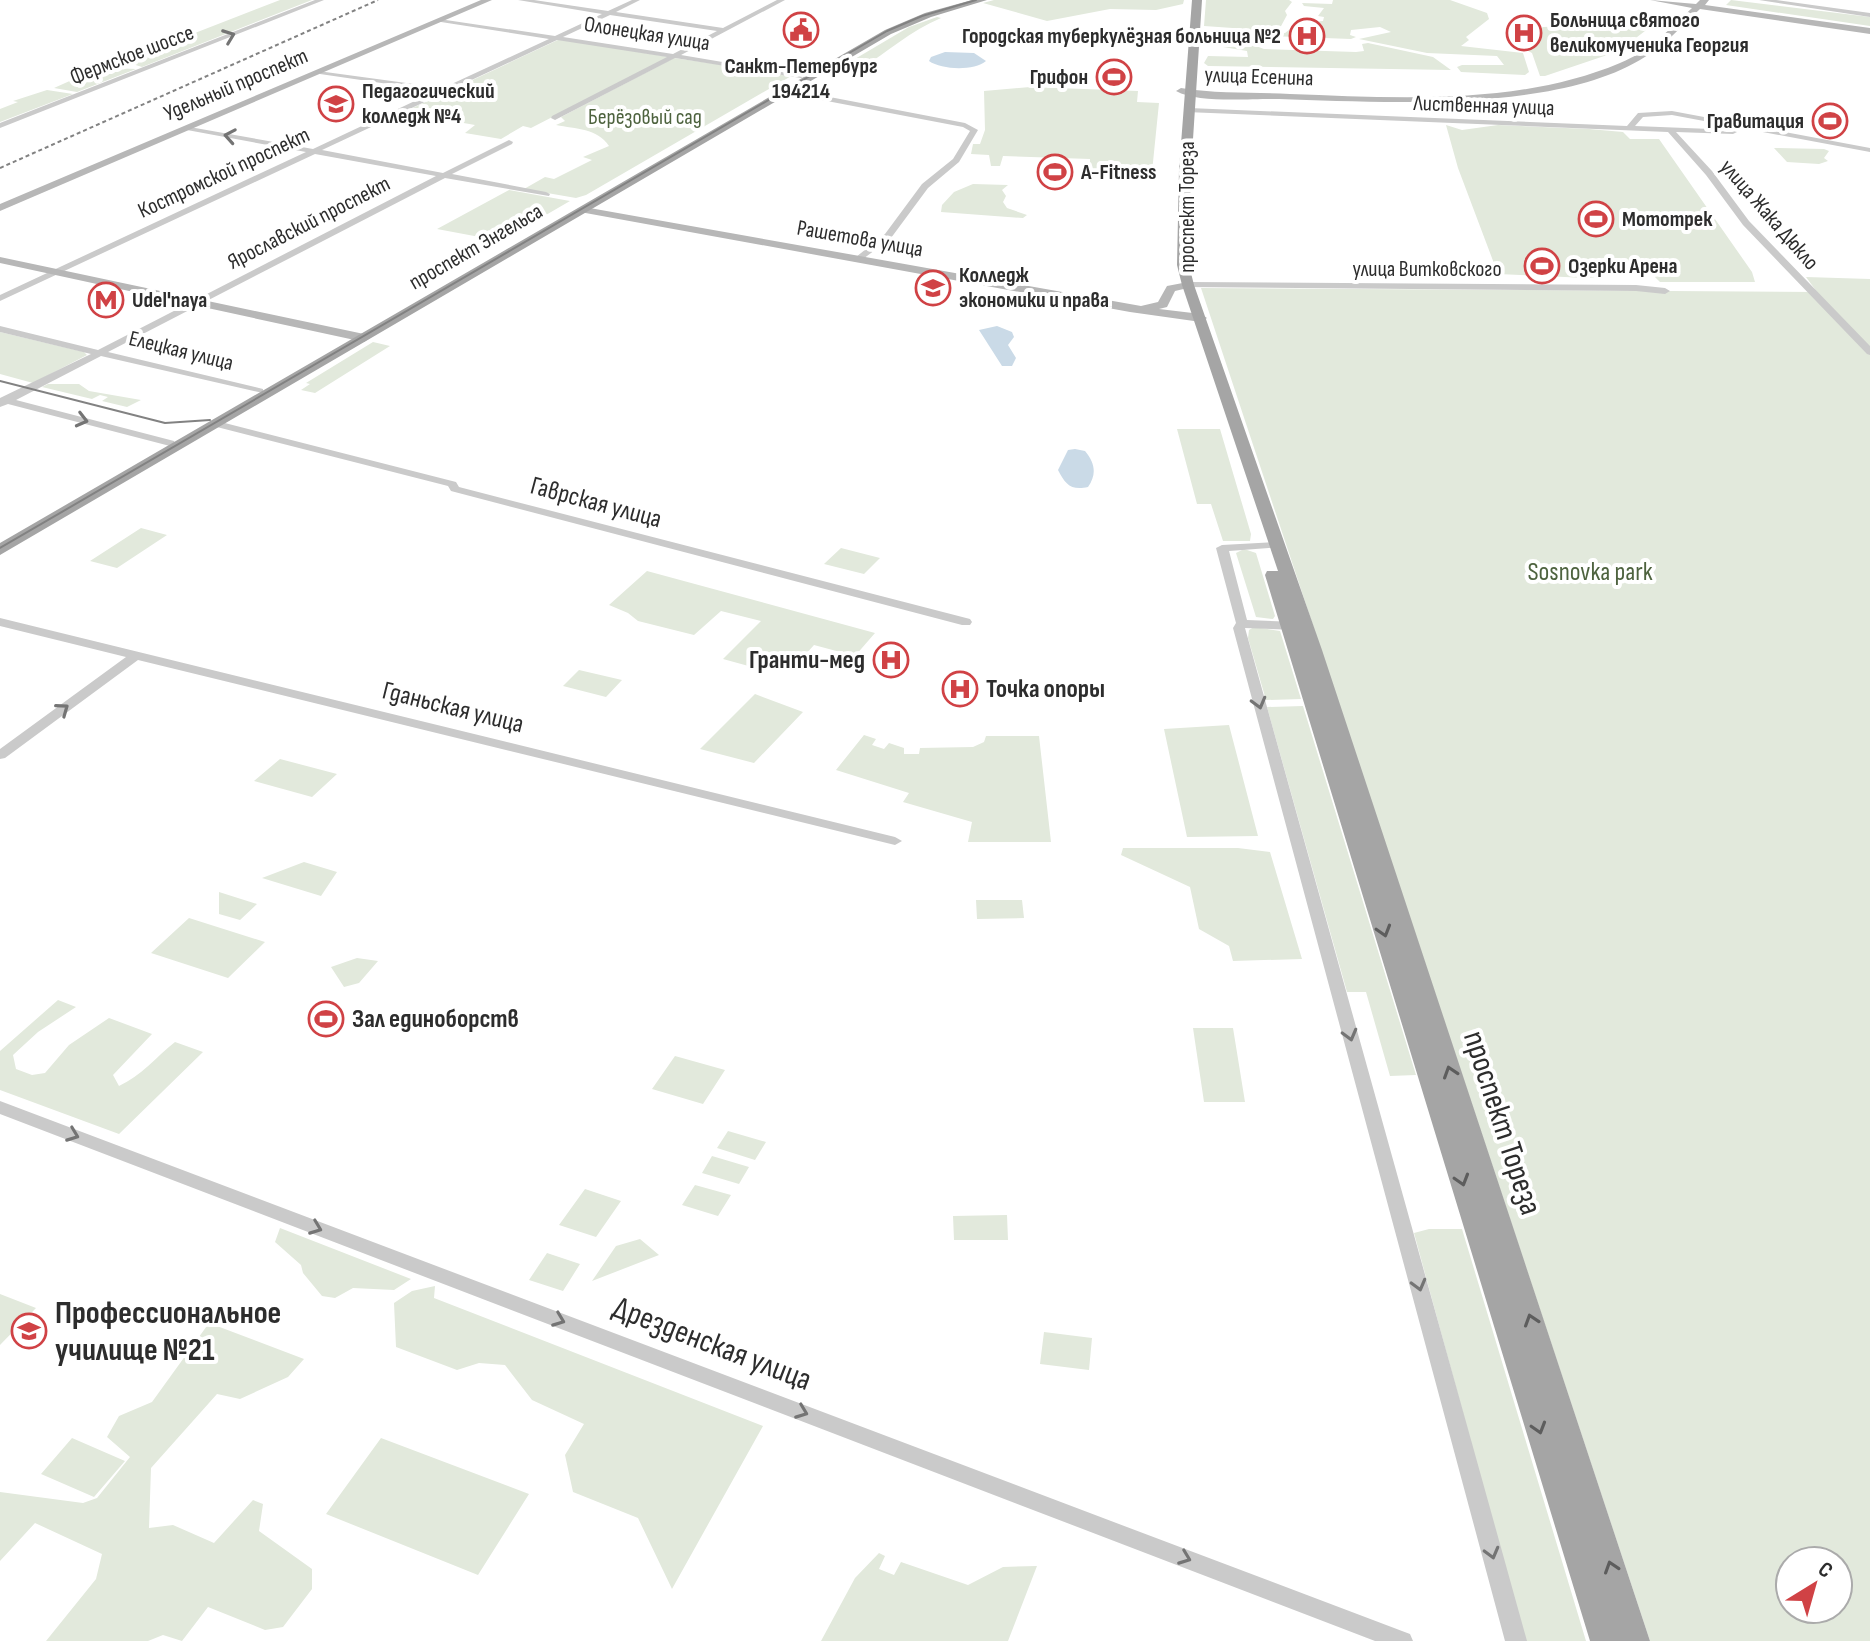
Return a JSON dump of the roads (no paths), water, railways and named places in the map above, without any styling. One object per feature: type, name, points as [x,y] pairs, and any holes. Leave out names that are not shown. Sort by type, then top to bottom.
[{"type":"main road","name":"проспект Энгельса","points":[[579,209],[891,24],[964,0]]},
{"type":"main road","name":"проспект Энгельса","points":[[0,541],[903,24],[982,0]]},
{"type":"main road","name":"проспект Тореза","points":[[1182,285],[1189,110],[1189,0]]},
{"type":"main road","name":"проспект Тореза","points":[[1197,0],[1172,253],[1635,1641]]},
{"type":"main road","name":"проспект Энгельса","points":[[0,550],[217,424],[358,337]]},
{"type":"main road","name":"проспект Тореза","points":[[1297,626],[1605,1641]]},
{"type":"street","name":"Фермское шоссе","points":[[0,126],[321,0]]},
{"type":"street","name":"Удельный проспект","points":[[0,208],[488,0]]},
{"type":"street","points":[[521,0],[724,30]]},
{"type":"street","name":"Костромской проспект","points":[[0,298],[637,0]]},
{"type":"street","points":[[555,118],[782,0]]},
{"type":"street","points":[[1654,0],[1695,2],[1870,29]]},
{"type":"street","points":[[1762,0],[1870,15]]},
{"type":"street","name":"улица Есенина","points":[[1187,91],[1387,99],[1513,91],[1565,82],[1622,66],[1653,48],[1695,2]]},
{"type":"street","name":"Олонецкая улица","points":[[441,20],[801,76]]},
{"type":"street","points":[[320,72],[443,91]]},
{"type":"street","points":[[788,91],[965,125],[974,130],[956,160],[925,186],[888,236],[859,259]]},
{"type":"street","name":"Лиственная улица","points":[[1189,110],[1628,129],[1641,115],[1665,113],[1870,150]]},
{"type":"street","points":[[187,128],[546,194]]},
{"type":"street","points":[[1628,129],[1670,130]]},
{"type":"street","name":"Лиственная улица","points":[[1670,130],[1769,131]]},
{"type":"street","name":"улица Жака Дюкло","points":[[1670,130],[1709,173],[1746,223],[1870,352]]},
{"type":"street","name":"Ярославский проспект","points":[[2,401],[509,142]]},
{"type":"street","name":"Рашетова улица","points":[[579,209],[1196,318]]},
{"type":"street","points":[[0,260],[358,337]]},
{"type":"street","name":"Рашетова улица","points":[[1130,308],[1160,306],[1171,288],[1182,285]]},
{"type":"street","name":"улица Витковского","points":[[1182,285],[1636,288],[1665,291]]},
{"type":"street","name":"Елецкая улица","points":[[0,329],[259,391]]},
{"type":"street","points":[[2,401],[170,443]]},
{"type":"street","name":"Гаврская улица","points":[[217,424],[966,622]]},
{"type":"street","points":[[1270,545],[1222,548],[1240,625],[1516,1641]]},
{"type":"street","name":"Гданьская улица","points":[[0,622],[895,841]]},
{"type":"street","points":[[1240,625],[1297,626]]},
{"type":"street","points":[[0,755],[136,655]]},
{"type":"street","name":"Дрезденская улица","points":[[0,1107],[1402,1641]]},
{"type":"water","points":[[945,52],[974,53],[986,61],[958,68],[929,61],[931,57]]},
{"type":"water","points":[[997,326],[1012,332],[1014,337],[1008,345],[1016,358],[1012,366],[1002,366],[979,330]]},
{"type":"water","points":[[1068,450],[1085,451],[1093,464],[1093,478],[1088,487],[1069,485],[1058,470]]},
{"type":"tram line","points":[[0,548],[887,31],[922,16],[976,0]]},
{"type":"tram line","points":[[0,381],[165,423],[210,420]]},
{"type":"railway","points":[[0,168],[378,0]]},
{"type":"place","name":"Санкт-Петербург 194214","points":[[801,30]]},
{"type":"place","name":"Больница святого великомученика Георгия","points":[[1524,33]]},
{"type":"place","name":"Городская туберкулёзная больница №2","points":[[1307,36]]},
{"type":"place","name":"Грифон","points":[[1114,77]]},
{"type":"place","name":"Педагогический колледж №4","points":[[336,104]]},
{"type":"place","name":"Гравитация","points":[[1830,121]]},
{"type":"place","name":"A-Fitness","points":[[1055,172]]},
{"type":"place","name":"Мототрек","points":[[1596,219]]},
{"type":"place","name":"Озерки Арена","points":[[1542,266]]},
{"type":"place","name":"Колледж экономики и права","points":[[933,288]]},
{"type":"place","name":"Udel'naya","points":[[106,300]]},
{"type":"place","name":"Гранти-мед","points":[[891,660]]},
{"type":"place","name":"Точка опоры","points":[[960,689]]},
{"type":"place","name":"Зал единоборств","points":[[326,1019]]},
{"type":"place","name":"Профессиональное училище №21","points":[[29,1331]]},
{"type":"park label","name":"Берёзовый сад","points":[[645,117]]},
{"type":"park label","name":"Sosnovka park","points":[[1590,572]]}]
